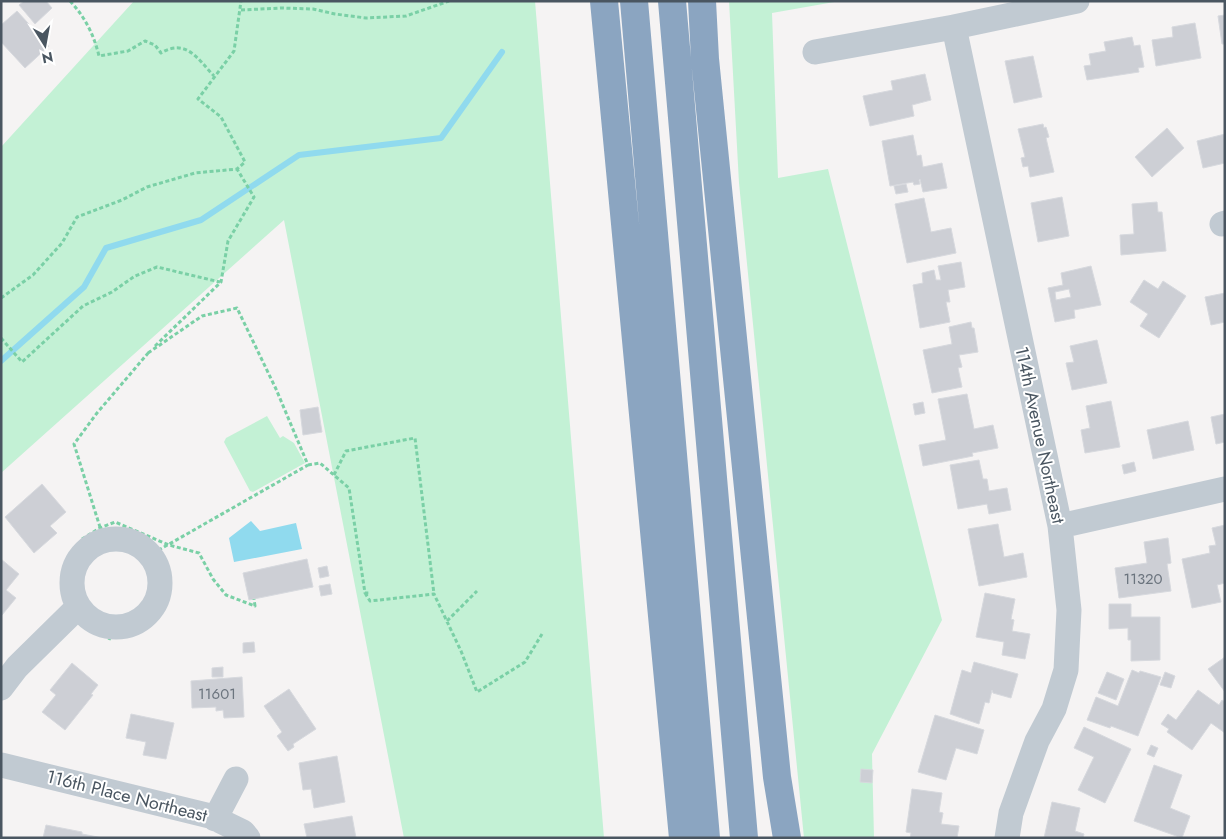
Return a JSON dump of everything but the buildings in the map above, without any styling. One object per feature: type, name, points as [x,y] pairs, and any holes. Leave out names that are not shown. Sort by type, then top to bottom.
[{"type":"highway","points":[[604,1],[683,838]]},
{"type":"highway","points":[[634,1],[706,838]]},
{"type":"highway","points":[[672,1],[744,838]]},
{"type":"highway","points":[[702,1],[706,59],[777,777],[780,838]]},
{"type":"highway","points":[[777,777],[787,838]]},
{"type":"street","points":[[815,52],[954,27],[1077,1]]},
{"type":"street","name":"114th Avenue Northeast","points":[[954,27],[1060,526],[1069,610],[1066,670],[1054,710],[1037,741],[1011,813],[1007,838]]},
{"type":"street","points":[[1060,526],[1225,489]]},
{"type":"street","points":[[95,536],[129,540],[148,551],[160,550],[161,590],[152,610],[137,622],[112,634],[93,622],[78,607],[71,586],[74,568],[95,536]]},
{"type":"street","points":[[1,688],[18,667],[78,607]]},
{"type":"street","name":"116th Place Northeast","points":[[1,765],[176,807],[215,819],[243,832],[248,838]]},
{"type":"street","points":[[215,819],[236,778]]},
{"type":"path","points":[[70,1],[80,11],[95,38],[99,56],[128,51],[145,41],[155,44],[161,53],[168,49],[183,47],[194,54],[214,76]]},
{"type":"path","points":[[1,298],[33,275],[62,243],[76,217],[122,200],[147,187],[195,174],[237,169],[245,162],[221,117],[198,99],[234,51],[241,1]]},
{"type":"path","points":[[240,10],[313,9],[366,18],[406,16],[448,1]]},
{"type":"path","points":[[237,169],[254,197],[228,241],[221,282],[148,352],[97,413],[74,444],[95,536],[116,522],[160,550],[199,553],[213,579],[226,595],[255,606],[254,599]]},
{"type":"path","points":[[1,338],[22,362],[83,306],[112,292],[135,276],[158,267],[221,282]]},
{"type":"path","points":[[148,352],[202,316],[237,308],[276,389],[308,465]]},
{"type":"path","points":[[334,475],[346,451],[415,438],[434,594],[461,651],[477,692],[525,662],[542,634]]},
{"type":"path","points":[[160,550],[308,465],[320,463],[349,488],[370,601],[434,594]]},
{"type":"path","points":[[447,621],[477,591]]},
{"type":"green space","points":[[134,1],[535,1],[604,838],[404,838],[284,220],[1,473],[1,147]]},
{"type":"green space","points":[[729,1],[840,1],[772,13],[778,178],[828,169],[942,620],[872,754],[874,838],[804,838],[739,183]]},
{"type":"green space","points":[[267,416],[280,438],[283,436],[294,443],[305,463],[253,492],[250,491],[224,442],[226,438]]},
{"type":"water","points":[[251,521],[260,531],[296,523],[302,549],[234,562],[229,538]]},
{"type":"waterway","points":[[1,361],[84,287],[106,248],[201,220],[299,155],[441,138],[502,52]]}]
